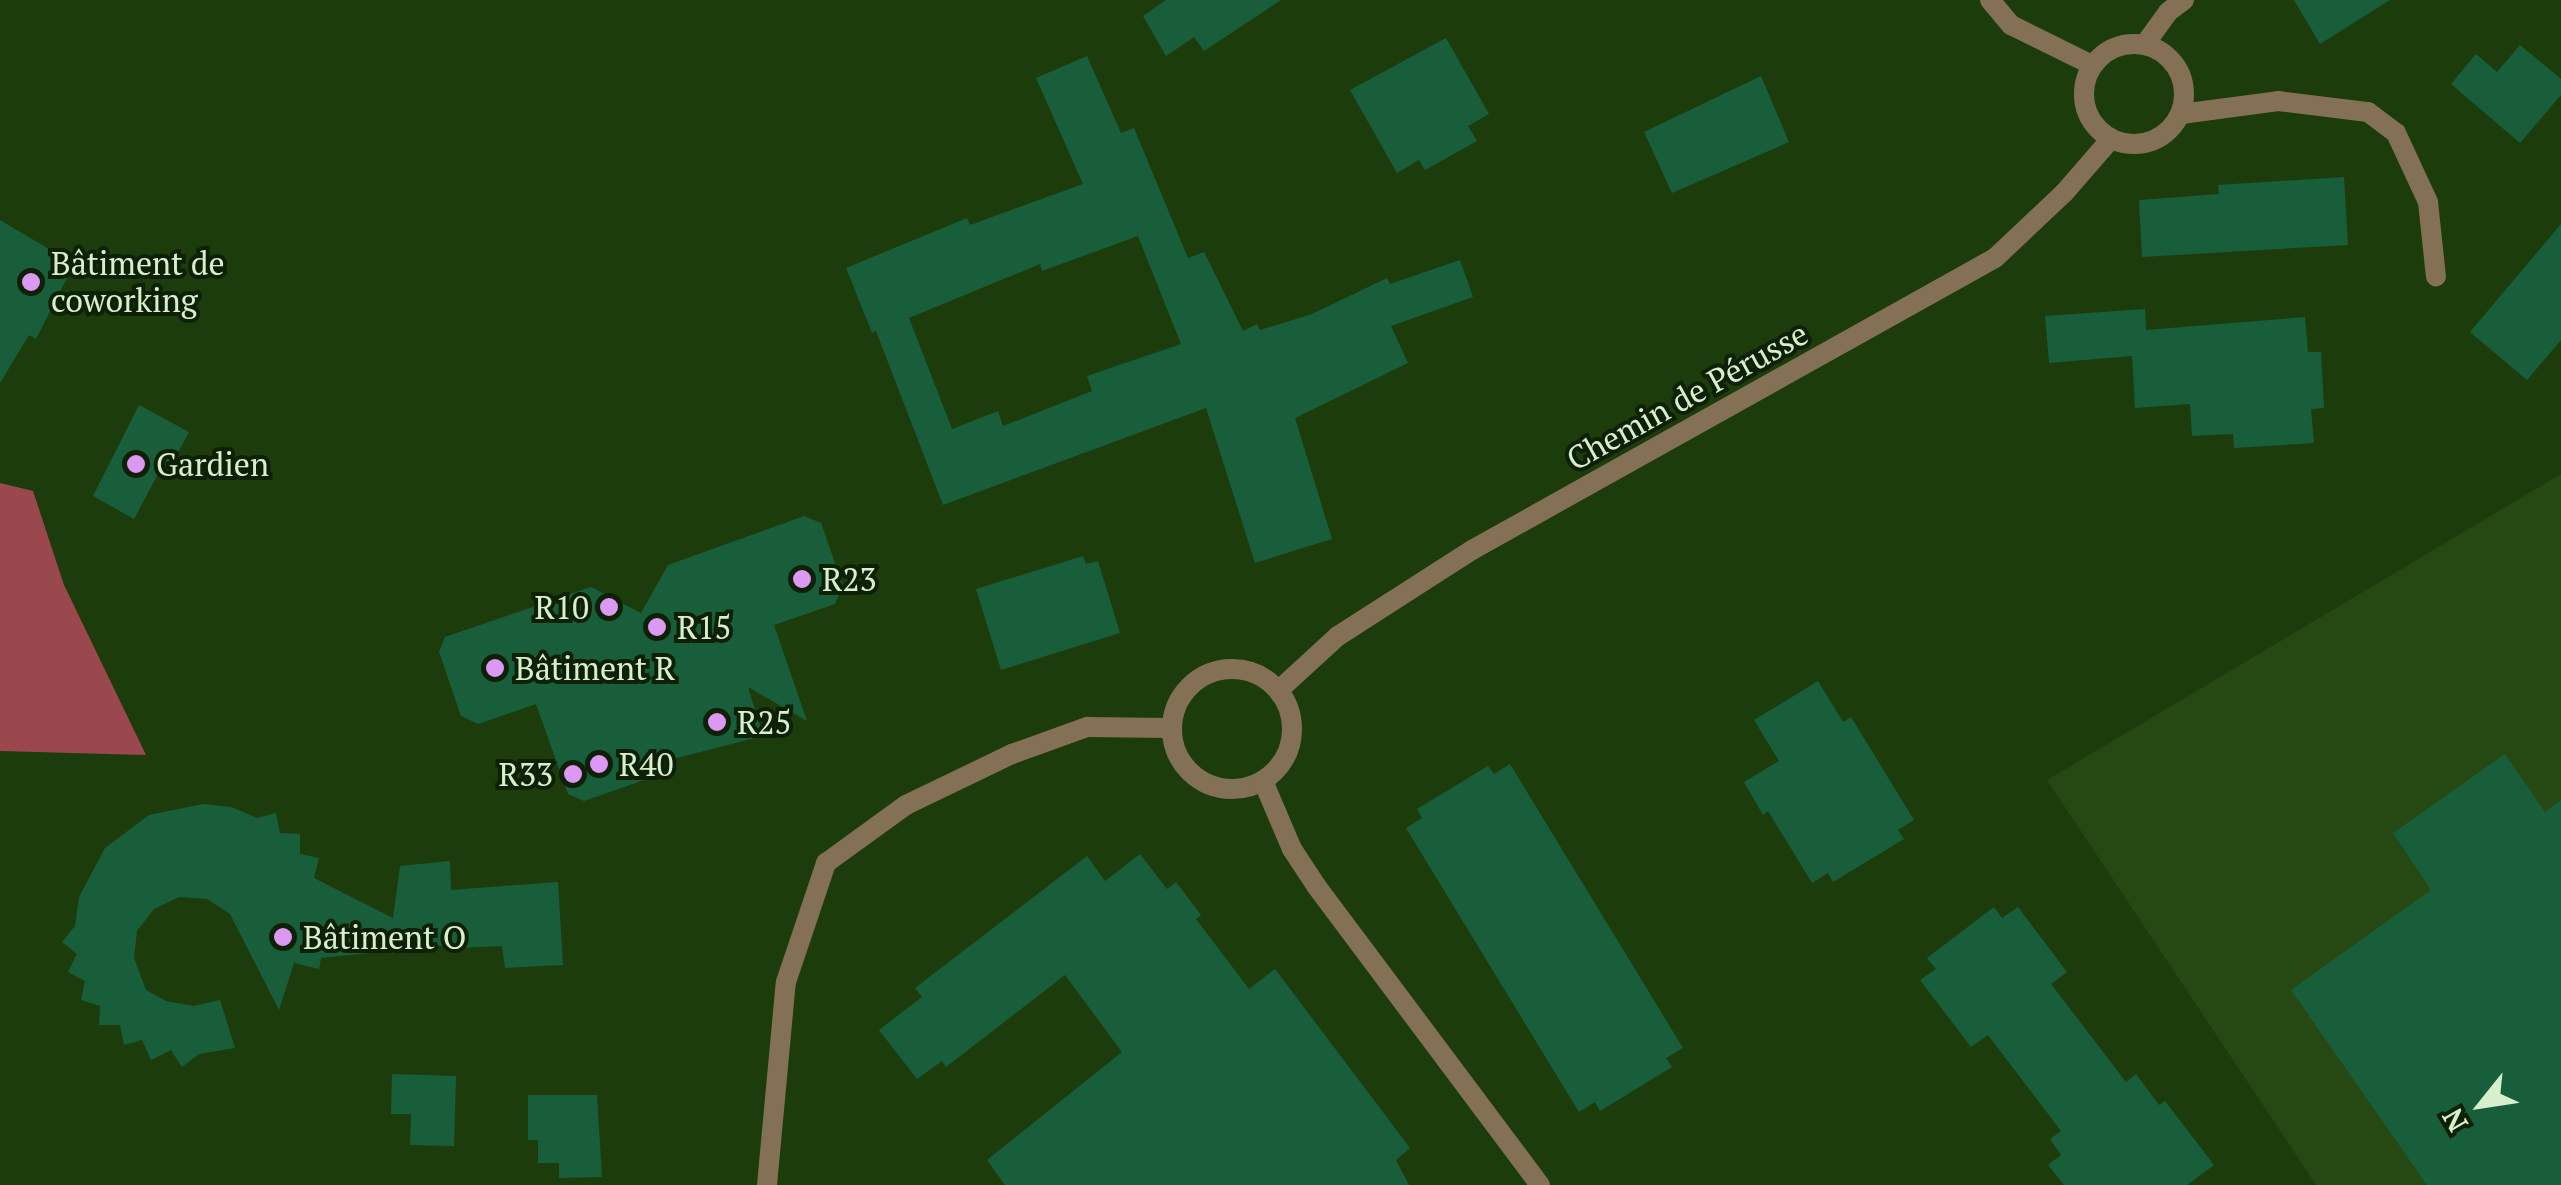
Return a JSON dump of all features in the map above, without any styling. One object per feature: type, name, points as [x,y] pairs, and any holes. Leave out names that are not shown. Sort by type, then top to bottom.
[{"type":"street","points":[[1990,0],[2011,25],[2092,65]]},
{"type":"street","points":[[2145,44],[2168,12],[2184,0]]},
{"type":"street","points":[[2181,114],[2183,80],[2161,50],[2145,44],[2114,47],[2092,65],[2083,99],[2093,124],[2111,139],[2128,144],[2158,138],[2181,114],[2278,101],[2368,112],[2396,134],[2428,202],[2436,277]]},
{"type":"street","name":"Chemin de Pérusse","points":[[1279,690],[1338,636],[1472,550],[1995,258],[2064,193],[2111,139]]},
{"type":"street","points":[[1222,668],[1244,668],[1263,676],[1279,690],[1290,708],[1292,740],[1279,768],[1262,781],[1242,789],[1221,788],[1202,781],[1180,758],[1172,728],[1175,707],[1186,689],[1222,668]]},
{"type":"street","points":[[766,1185],[786,982],[826,863],[906,805],[1012,754],[1087,726],[1172,728]]},
{"type":"street","points":[[1262,781],[1292,848],[1317,887],[1540,1185]]},
{"type":"shaded area","points":[[2561,474],[2561,1185],[2316,1185],[2047,780]]},
{"type":"shaded area","points":[[0,483],[33,491],[64,585],[146,755],[0,751]]},
{"type":"building","points":[[1166,0],[1281,0],[1204,51],[1194,37],[1166,56],[1143,16]]},
{"type":"building","points":[[2294,0],[2390,0],[2320,44]]},
{"type":"building","points":[[1446,38],[1489,114],[1468,126],[1477,141],[1425,170],[1419,160],[1397,173],[1350,90]]},
{"type":"building","points":[[2520,45],[2561,79],[2561,95],[2520,143],[2451,84],[2476,54],[2497,72]]},
{"type":"building","points":[[1087,56],[1121,133],[1134,128],[1188,258],[1204,252],[1243,331],[1257,324],[1260,330],[1312,314],[1387,278],[1390,284],[1460,260],[1473,297],[1391,326],[1408,363],[1295,418],[1332,539],[1255,563],[1206,408],[943,505],[876,331],[872,333],[846,268],[967,218],[970,225],[1083,184],[1036,78]],"holes":[[[1138,236],[1181,344],[1087,376],[1092,391],[1003,426],[998,411],[952,429],[909,318],[1040,264],[1042,271]]]},
{"type":"building","points":[[1761,76],[1789,142],[1672,193],[1644,132]]},
{"type":"building","points":[[2344,177],[2348,245],[2142,257],[2139,200],[2219,194],[2218,185]]},
{"type":"building","name":"Bâtiment de coworking","points":[[0,220],[74,264],[36,339],[29,335],[0,383]]},
{"type":"building","points":[[2561,224],[2561,340],[2527,380],[2470,332]]},
{"type":"building","points":[[2145,309],[2146,330],[2305,317],[2308,352],[2321,352],[2324,408],[2311,409],[2314,443],[2234,448],[2233,434],[2192,436],[2190,404],[2135,408],[2132,356],[2049,363],[2045,316]]},
{"type":"building","name":"Gardien","points":[[139,405],[189,432],[166,475],[158,474],[134,519],[93,496]]},
{"type":"building","points":[[804,516],[821,523],[843,586],[835,604],[774,625],[807,721],[748,687],[763,736],[657,763],[650,778],[584,801],[568,794],[536,704],[478,724],[461,716],[439,652],[445,637],[591,587],[641,613],[668,565]]},
{"type":"building","points":[[1083,556],[1086,564],[1098,561],[1120,633],[1001,670],[976,589]]},
{"type":"building","points":[[1818,681],[1843,722],[1851,717],[1914,820],[1898,830],[1904,839],[1833,882],[1828,873],[1812,883],[1768,811],[1763,815],[1744,782],[1779,761],[1754,720]]},
{"type":"building","points":[[2505,754],[2545,812],[2561,800],[2561,1185],[2427,1185],[2291,990],[2431,890],[2393,833]]},
{"type":"building","points":[[1510,764],[1683,1048],[1666,1058],[1672,1067],[1600,1111],[1595,1102],[1579,1112],[1406,828],[1422,818],[1417,809],[1488,766],[1494,774]]},
{"type":"building","name":"Bâtiment O","points":[[203,804],[231,807],[257,818],[276,813],[280,833],[300,834],[300,854],[319,858],[314,878],[393,918],[400,866],[450,861],[451,890],[558,882],[563,965],[505,968],[502,946],[456,948],[456,944],[321,958],[319,969],[294,963],[279,1010],[230,914],[207,899],[179,897],[154,909],[137,931],[134,958],[146,990],[166,1001],[193,1006],[220,1000],[235,1048],[199,1054],[182,1067],[171,1050],[151,1060],[142,1040],[124,1045],[120,1025],[99,1025],[100,1006],[81,1000],[85,981],[68,972],[77,954],[62,942],[75,926],[79,897],[105,848],[149,815]]},
{"type":"building","points":[[1140,854],[1167,889],[1176,882],[1201,915],[1196,919],[1249,989],[1275,969],[1410,1148],[1396,1160],[1409,1185],[1005,1185],[987,1160],[1122,1052],[1065,975],[946,1067],[942,1061],[917,1079],[879,1030],[922,997],[915,988],[1087,856],[1105,881]]},
{"type":"building","points":[[1994,907],[2002,918],[2018,907],[2067,972],[2051,984],[2126,1082],[2136,1074],[2159,1105],[2165,1101],[2214,1165],[2187,1185],[2064,1185],[2048,1165],[2061,1155],[2050,1139],[2061,1131],[1988,1035],[1971,1047],[1920,980],[1936,969],[1927,958]]},
{"type":"building","points":[[392,1074],[456,1076],[454,1146],[410,1145],[411,1114],[391,1114]]},
{"type":"building","points":[[528,1095],[597,1095],[602,1177],[559,1178],[559,1163],[538,1163],[538,1140],[528,1140]]},
{"type":"place","name":"Bâtiment de coworking","points":[[31,282]]},
{"type":"place","name":"Gardien","points":[[136,464]]},
{"type":"place","name":"R23","points":[[802,579]]},
{"type":"place","name":"R10","points":[[609,607]]},
{"type":"place","name":"R15","points":[[657,627]]},
{"type":"place","name":"Bâtiment R","points":[[495,668]]},
{"type":"place","name":"R25","points":[[717,722]]},
{"type":"place","name":"R40","points":[[599,764]]},
{"type":"place","name":"R33","points":[[573,774]]},
{"type":"place","name":"Bâtiment O","points":[[283,937]]}]
